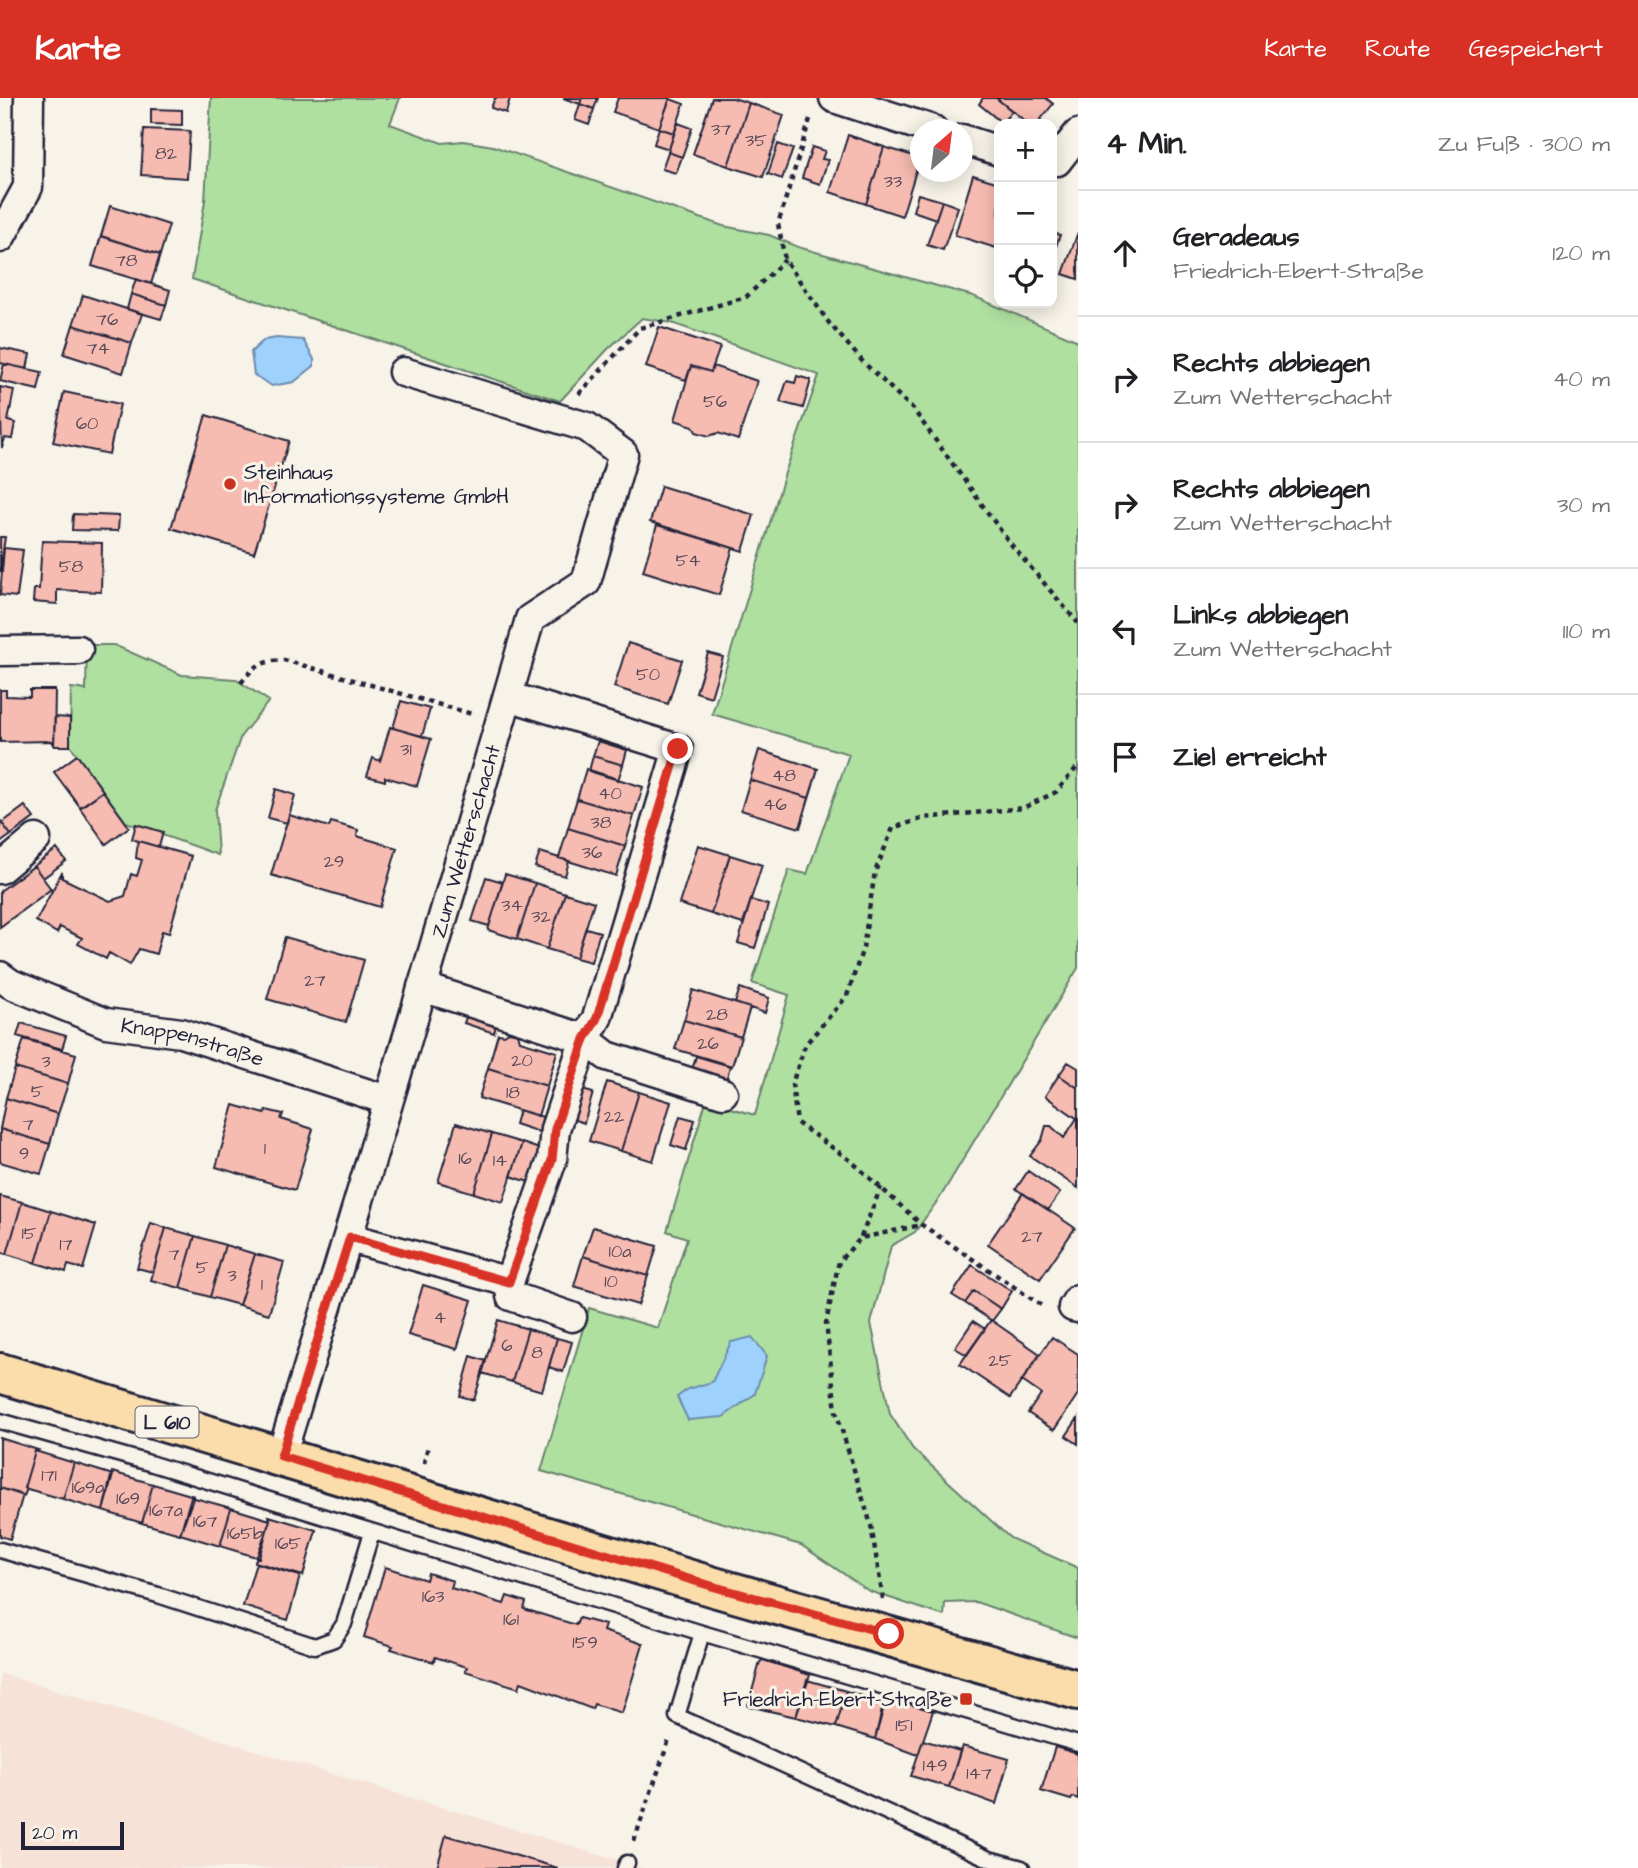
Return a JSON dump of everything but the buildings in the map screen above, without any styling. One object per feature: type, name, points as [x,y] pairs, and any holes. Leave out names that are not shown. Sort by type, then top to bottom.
[{"type":"main road","name":"L 610","points":[[0,1373],[715,1587],[889,1634],[1078,1690]]},
{"type":"street","points":[[0,238],[28,187],[29,98]]},
{"type":"street","points":[[824,104],[910,125]]},
{"type":"street","points":[[1062,164],[1078,134]]},
{"type":"street","points":[[973,143],[994,149]]},
{"type":"street","name":"Zum Wetterschacht","points":[[281,1456],[350,1237],[387,1100],[530,620],[586,582],[623,454],[587,427],[403,372]]},
{"type":"street","points":[[0,650],[78,650]]},
{"type":"street","points":[[504,710],[678,749],[597,1018],[585,1039],[555,1129],[552,1160],[509,1282],[511,1296],[572,1317]]},
{"type":"street","points":[[0,869],[36,839]]},
{"type":"street","name":"Knappenstraße","points":[[0,976],[11,984],[106,1023],[181,1033],[387,1100]]},
{"type":"street","points":[[422,987],[585,1039],[607,1056],[723,1093]]},
{"type":"street","points":[[350,1237],[509,1282]]},
{"type":"lane","points":[[0,1421],[1078,1744]]},
{"type":"lane","points":[[0,1550],[158,1595],[315,1646],[334,1639],[344,1624],[372,1532]]},
{"type":"lane","points":[[702,1633],[677,1716],[989,1859],[1022,1868]]},
{"type":"path","points":[[824,104],[778,224],[785,260],[829,323],[864,363],[913,409],[1009,542],[1078,623]]},
{"type":"path","points":[[557,418],[640,327],[746,297],[785,260]]},
{"type":"path","points":[[241,683],[253,667],[265,661],[284,660],[504,710]]},
{"type":"path","points":[[1076,1305],[1041,1305],[922,1225],[850,1160],[797,1123],[792,1084],[805,1045],[847,996],[863,948],[875,872],[893,828],[924,818],[1023,808],[1056,792],[1078,766]]},
{"type":"path","points":[[881,1187],[860,1238],[839,1261],[826,1324],[836,1411],[871,1525],[889,1634]]},
{"type":"path","points":[[860,1238],[922,1225]]},
{"type":"path","points":[[626,1866],[677,1716]]},
{"type":"shaded area","points":[[0,1673],[627,1863],[644,1868],[0,1868]]},
{"type":"green space","points":[[211,98],[400,98],[390,124],[442,143],[463,141],[493,146],[723,226],[769,235],[798,247],[973,296],[994,305],[994,308],[1001,308],[1078,341],[1078,968],[941,1196],[915,1232],[891,1246],[871,1323],[890,1414],[913,1449],[1010,1538],[1078,1568],[1078,1638],[976,1602],[945,1603],[944,1616],[869,1591],[801,1545],[541,1471],[589,1308],[658,1328],[687,1238],[667,1231],[706,1101],[755,1115],[789,995],[752,983],[789,870],[807,874],[849,754],[712,714],[785,473],[819,375],[672,323],[642,318],[608,349],[560,401],[192,279],[205,201]]},
{"type":"green space","points":[[87,645],[114,645],[182,675],[235,679],[269,701],[241,736],[215,810],[218,855],[126,822],[70,745],[71,688],[86,690]]},
{"type":"water","points":[[264,340],[303,340],[314,359],[314,366],[294,382],[272,386],[254,375],[251,352]]},
{"type":"water","points":[[752,1337],[767,1356],[755,1394],[723,1417],[688,1420],[677,1397],[688,1389],[712,1382],[731,1342]]},
{"type":"place","name":"Steinhaus Informationssysteme GmbH","points":[[230,484]]},
{"type":"place","name":"Friedrich-Ebert-Straße","points":[[966,1699]]},
{"type":"route","points":[[678,749],[597,1018],[585,1039],[555,1129],[552,1160],[509,1282],[350,1237],[281,1456],[715,1587],[889,1634]]}]
